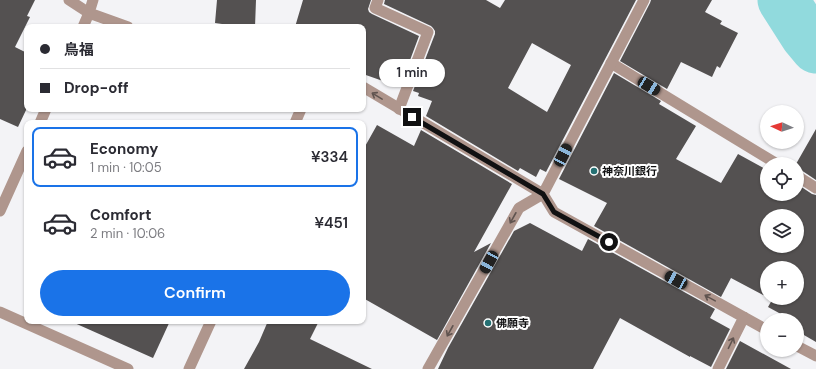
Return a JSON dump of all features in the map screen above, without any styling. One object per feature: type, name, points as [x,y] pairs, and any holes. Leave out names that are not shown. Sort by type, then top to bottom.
[{"type":"street","points":[[69,0],[89,13],[120,24]]},
{"type":"street","points":[[84,24],[93,0]]},
{"type":"street","points":[[378,0],[375,8],[428,32],[399,109]]},
{"type":"street","points":[[428,369],[519,208],[543,194],[644,0]]},
{"type":"street","points":[[611,63],[765,157]]},
{"type":"street","points":[[366,89],[543,194],[554,212],[760,326]]},
{"type":"street","points":[[0,211],[24,158]]},
{"type":"street","points":[[804,180],[816,188]]},
{"type":"street","points":[[0,312],[24,323]]},
{"type":"street","points":[[718,369],[744,317]]},
{"type":"street","points":[[27,324],[128,369]]},
{"type":"street","points":[[189,369],[209,324]]},
{"type":"street","points":[[804,350],[816,356]]},
{"type":"building","points":[[0,0],[35,0],[27,16],[30,17],[26,24],[24,24],[24,29],[15,47],[24,52],[25,112],[18,127],[0,119]]},
{"type":"building","points":[[217,0],[256,0],[255,24],[215,23]]},
{"type":"building","points":[[303,0],[371,0],[368,9],[369,12],[419,36],[400,87],[366,75],[366,24],[296,24]]},
{"type":"building","points":[[385,0],[486,0],[500,8],[505,0],[636,0],[546,172],[540,169],[536,177],[520,168],[518,171],[426,116],[432,101],[418,96],[419,93],[413,91],[435,31],[431,26],[384,4]],"holes":[[[532,43],[571,65],[547,112],[508,88]]]},
{"type":"building","points":[[651,0],[712,0],[705,12],[722,21],[720,24],[738,33],[720,68],[717,66],[712,77],[681,62],[667,89],[620,61]]},
{"type":"building","points":[[614,73],[661,101],[659,104],[696,126],[676,159],[721,183],[738,154],[760,166],[760,201],[804,201],[804,189],[816,195],[816,342],[804,335],[804,313],[779,313],[768,307],[769,305],[804,305],[804,261],[760,261],[760,293],[731,278],[721,297],[594,226],[607,203],[559,179]]},
{"type":"building","points":[[377,125],[414,146],[421,130],[512,184],[474,252],[491,243],[437,340],[366,300],[366,145]]},
{"type":"building","points":[[816,129],[816,180],[804,172],[804,157],[800,157]]},
{"type":"building","points":[[530,223],[582,251],[588,239],[715,309],[710,318],[730,329],[711,367],[620,318],[593,369],[438,369],[448,348],[514,231]]},
{"type":"building","points":[[77,324],[169,324],[153,358]]},
{"type":"building","points":[[267,324],[318,324],[310,339],[372,369],[244,369],[259,342]]},
{"type":"building","points":[[740,341],[760,352],[760,357],[769,357],[791,369],[726,369]]},
{"type":"waterway","points":[[783,0],[806,36],[816,48]]},
{"type":"place","name":"神奈川銀行","points":[[594,171]]},
{"type":"place","name":"佛願寺","points":[[488,323]]},
{"type":"route","points":[[412,117],[543,194],[554,212],[609,242]]}]
